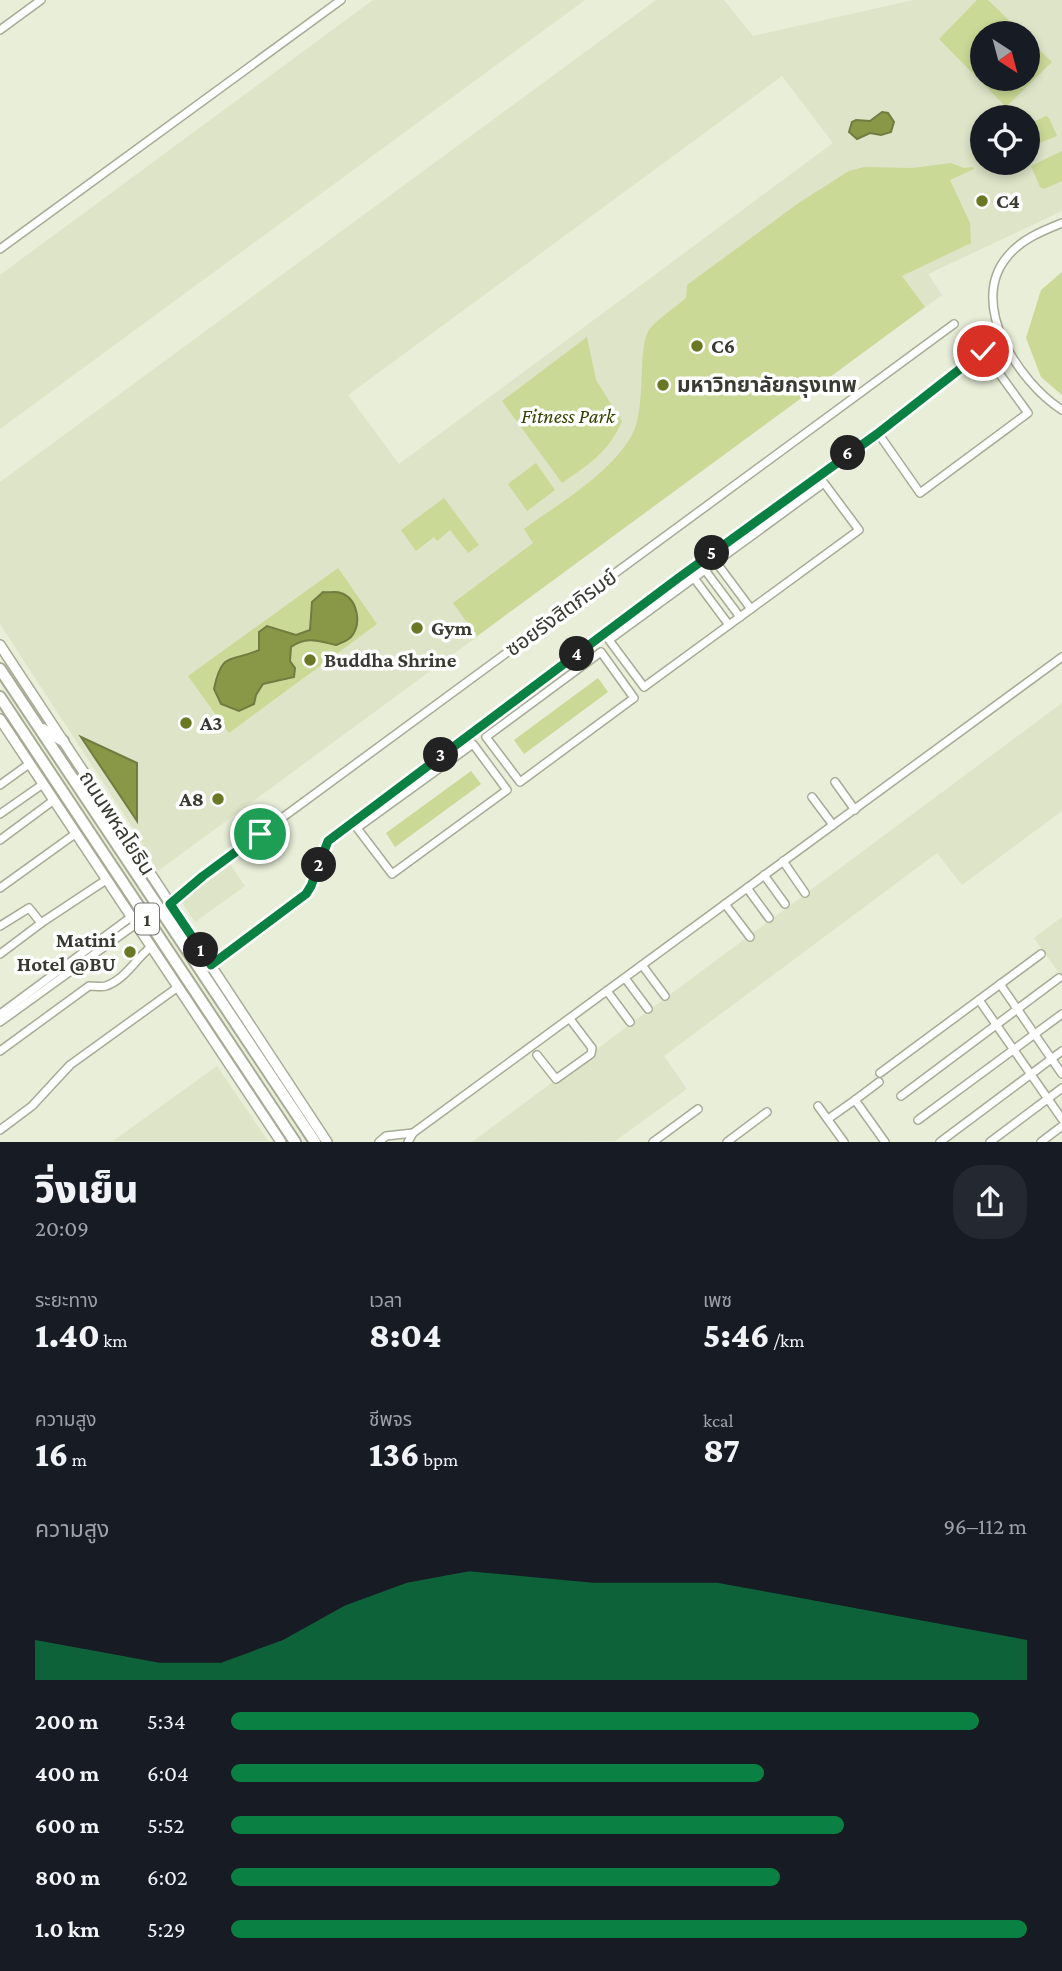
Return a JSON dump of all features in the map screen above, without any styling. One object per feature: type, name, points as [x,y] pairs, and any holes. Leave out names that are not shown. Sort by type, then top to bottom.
[{"type":"highway","name":"ถนนพหลโยธิน","points":[[0,669],[315,1142]]},
{"type":"highway","name":"ถนนพหลโยธิน","points":[[0,696],[295,1142]]},
{"type":"highway","points":[[38,725],[63,741]]},
{"type":"main road","name":"ถนนพหลโยธิน","points":[[0,645],[327,1142]]},
{"type":"main road","name":"ถนนพหลโยธิน","points":[[0,719],[281,1142]]},
{"type":"street","points":[[0,30],[41,0]]},
{"type":"street","points":[[0,249],[341,0]]},
{"type":"street","points":[[1062,223],[1026,241],[1006,258],[993,290],[992,301],[1008,351],[1050,403],[1062,411]]},
{"type":"street","name":"ซอยรังสิตภิรมย์","points":[[170,904],[212,869],[954,324]]},
{"type":"street","points":[[211,965],[306,894],[328,841],[878,433],[983,351],[1028,413],[919,493],[878,433]]},
{"type":"street","points":[[824,483],[859,530],[644,687],[610,640],[705,570],[824,483]]},
{"type":"street","points":[[716,562],[751,609]]},
{"type":"street","points":[[705,570],[740,618]]},
{"type":"street","points":[[694,578],[729,625]]},
{"type":"street","points":[[675,581],[681,588]]},
{"type":"street","points":[[601,652],[634,698],[520,782],[486,737],[542,694],[601,652]]},
{"type":"street","points":[[379,1142],[387,1136],[412,1133],[1062,657]]},
{"type":"street","points":[[535,685],[542,694]]},
{"type":"street","points":[[473,744],[507,790],[392,874],[357,828],[415,786],[473,744]]},
{"type":"street","points":[[0,785],[29,764]]},
{"type":"street","points":[[410,778],[415,786]]},
{"type":"street","points":[[835,782],[855,810]]},
{"type":"street","points":[[0,814],[43,784]]},
{"type":"street","points":[[812,797],[833,825]]},
{"type":"street","points":[[0,840],[54,800]]},
{"type":"street","points":[[0,888],[75,834]]},
{"type":"street","points":[[783,861],[805,893]]},
{"type":"street","points":[[764,875],[785,904]]},
{"type":"street","points":[[0,954],[106,880]]},
{"type":"street","points":[[747,888],[769,918]]},
{"type":"street","points":[[725,904],[750,937]]},
{"type":"street","points":[[0,926],[29,908],[41,923]]},
{"type":"street","points":[[0,1014],[134,920]]},
{"type":"street","points":[[0,1022],[134,920]]},
{"type":"street","points":[[0,1051],[89,986],[106,986],[134,965],[138,957],[151,947]]},
{"type":"street","points":[[880,1073],[1041,954]]},
{"type":"street","points":[[642,965],[665,996]]},
{"type":"street","points":[[625,978],[648,1009]]},
{"type":"street","points":[[901,1096],[1059,978]]},
{"type":"street","points":[[1000,984],[1062,1074]]},
{"type":"street","points":[[0,1130],[32,1106],[70,1065],[178,987]]},
{"type":"street","points":[[607,991],[630,1022]]},
{"type":"street","points":[[979,1000],[1062,1119]]},
{"type":"street","points":[[918,1120],[1062,1014]]},
{"type":"street","points":[[537,1055],[556,1079],[591,1054],[592,1048],[570,1019]]},
{"type":"street","points":[[940,1142],[1062,1051]]},
{"type":"street","points":[[828,1119],[879,1082]]},
{"type":"street","points":[[990,1142],[1062,1088]]},
{"type":"street","points":[[855,1100],[885,1142]]},
{"type":"street","points":[[818,1106],[844,1142]]},
{"type":"street","points":[[653,1142],[698,1109]]},
{"type":"street","points":[[727,1142],[767,1112]]},
{"type":"street","points":[[1041,1142],[1062,1126]]},
{"type":"street","points":[[408,1142],[412,1133]]},
{"type":"shaded area","points":[[373,0],[585,0],[0,429],[0,275]]},
{"type":"shaded area","points":[[656,0],[724,0],[753,36],[913,0],[1062,0],[1062,211],[928,274],[942,295],[158,871],[0,624],[0,482]],"holes":[[[782,76],[833,143],[399,464],[348,395]]]},
{"type":"shaded area","points":[[882,112],[888,113],[894,122],[891,132],[881,135],[870,133],[857,139],[849,132],[852,122],[870,121]]},
{"type":"shaded area","points":[[323,592],[341,593],[355,606],[357,619],[351,637],[336,645],[313,640],[302,641],[291,647],[290,661],[295,668],[294,677],[263,684],[254,704],[239,711],[221,704],[214,689],[224,663],[259,650],[259,632],[267,626],[296,635],[310,630],[312,602]]},
{"type":"shaded area","points":[[1062,703],[1062,811],[962,885],[937,853],[664,1056],[687,1089],[615,1141],[472,1142]]},
{"type":"shaded area","points":[[81,737],[137,763],[137,821]]},
{"type":"shaded area","points":[[229,863],[245,886],[195,922],[179,898]]},
{"type":"shaded area","points":[[1062,917],[1062,977],[1034,938]]},
{"type":"shaded area","points":[[217,1066],[268,1141],[113,1141]]},
{"type":"green space","points":[[977,0],[988,0],[1010,21],[970,21],[970,70],[939,39]]},
{"type":"green space","points":[[1040,50],[1052,62],[1040,74]]},
{"type":"green space","points":[[990,91],[1022,91],[1008,105],[1004,105]]},
{"type":"green space","points":[[1046,116],[1049,118],[1057,136],[1040,143],[1040,119]]},
{"type":"green space","points":[[1062,151],[1062,181],[1044,189],[1040,187],[1035,175],[1040,175],[1040,162]]},
{"type":"green space","points":[[951,163],[970,167],[970,171],[950,180],[970,223],[971,243],[902,276],[925,307],[477,636],[453,603],[533,543],[524,529],[583,487],[611,463],[622,449],[637,423],[645,338],[662,317],[686,298],[687,285],[800,202],[849,171],[864,167],[912,168]]},
{"type":"green space","points":[[1062,272],[1062,395],[1041,377],[1026,338],[1041,290]]},
{"type":"green space","name":"Fitness Park","points":[[587,337],[596,380],[622,421],[604,449],[562,483],[502,401]]},
{"type":"green space","points":[[536,463],[555,490],[527,511],[508,484]]},
{"type":"green space","points":[[444,498],[479,545],[468,553],[450,530],[437,541],[434,537],[416,551],[401,530]]},
{"type":"green space","points":[[338,568],[377,624],[229,733],[188,676]]},
{"type":"green space","points":[[598,678],[608,692],[524,754],[514,740]]},
{"type":"green space","points":[[471,771],[481,784],[395,847],[386,833]]},
{"type":"place","name":"C4","points":[[982,201]]},
{"type":"place","name":"C6","points":[[697,346]]},
{"type":"place","name":"มหาวิทยาลัยกรุงเทพ","points":[[663,385]]},
{"type":"place","name":"Gym","points":[[417,628]]},
{"type":"place","name":"Buddha Shrine","points":[[310,660]]},
{"type":"place","name":"A3","points":[[186,723]]},
{"type":"place","name":"A8","points":[[218,799]]},
{"type":"place","name":"Matini Hotel @BU","points":[[130,952]]},
{"type":"route","points":[[260,834],[170,904],[211,965],[306,894],[328,841],[677,579],[877,434],[983,351]]}]
